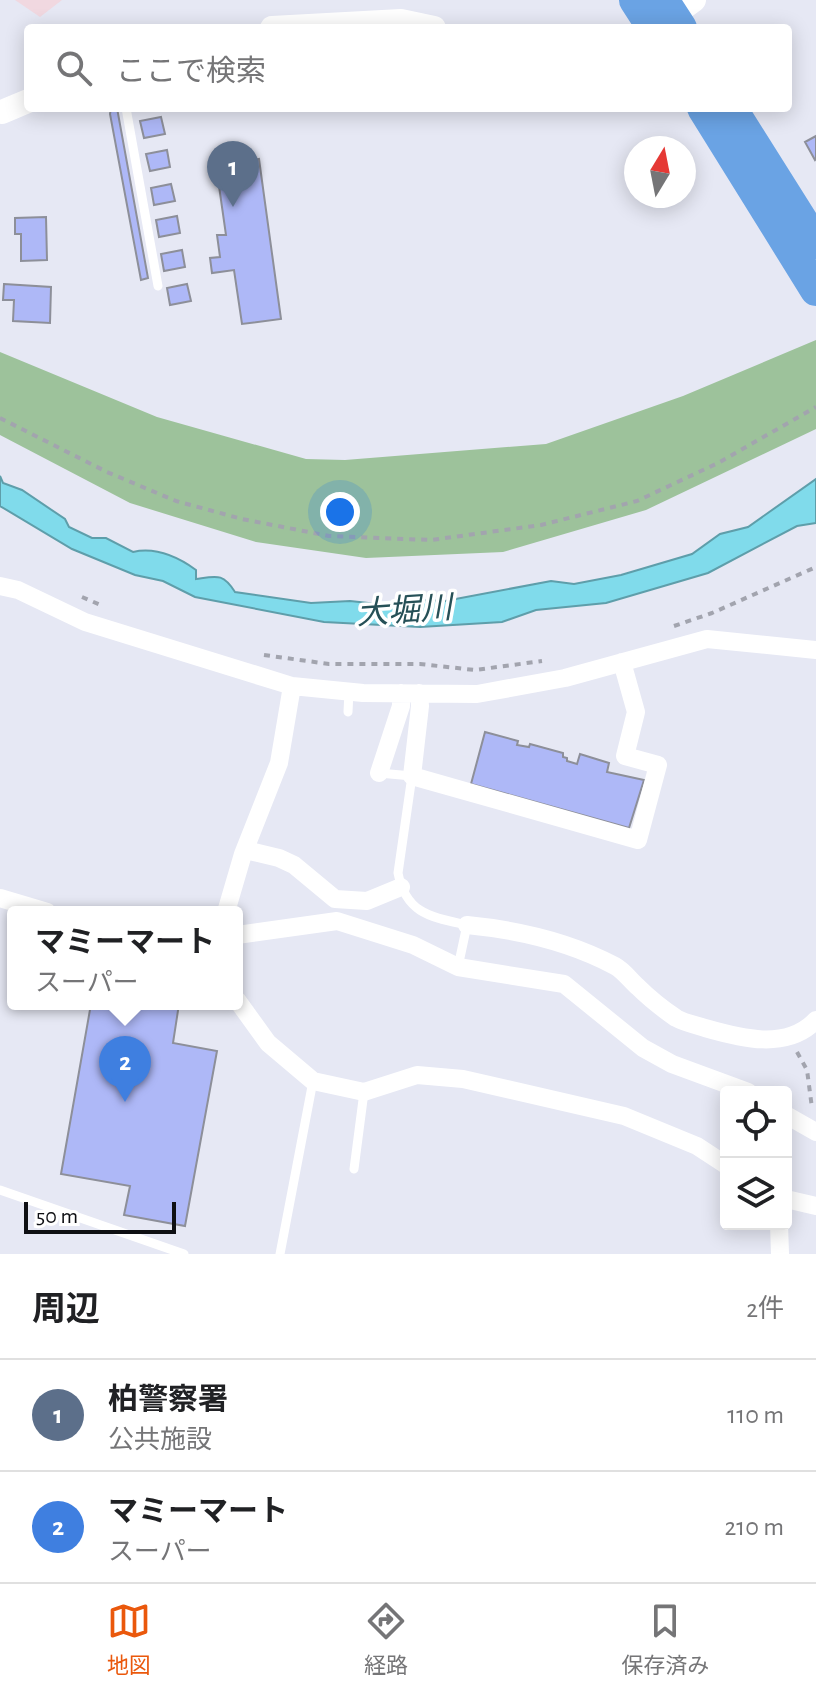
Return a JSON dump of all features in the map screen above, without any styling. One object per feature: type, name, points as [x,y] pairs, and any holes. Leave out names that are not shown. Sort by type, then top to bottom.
[{"type":"highway","points":[[635,0],[670,17]]},
{"type":"highway","points":[[705,112],[816,290]]},
{"type":"highway","points":[[734,112],[816,243]]},
{"type":"street","points":[[346,24],[401,21],[415,24]]},
{"type":"street","points":[[1,117],[24,103]]},
{"type":"street","points":[[0,586],[18,590],[85,622],[292,686],[349,691],[477,694],[565,678],[707,639],[816,650]]},
{"type":"street","points":[[410,693],[420,706],[412,776],[638,840],[658,765],[625,756],[636,712],[622,662]]},
{"type":"street","points":[[228,906],[245,850],[288,743],[292,686]]},
{"type":"street","points":[[379,773],[401,706],[410,693]]},
{"type":"street","points":[[245,850],[264,853],[294,865],[335,899],[367,901],[401,887]]},
{"type":"street","points":[[0,898],[27,906]]},
{"type":"street","points":[[243,934],[337,921],[413,945],[458,967],[564,984],[643,1048],[672,1064],[732,1086]]},
{"type":"street","points":[[467,925],[498,928],[565,944],[619,968],[639,989],[679,1020],[758,1041],[793,1034],[809,1028],[816,1020]]},
{"type":"street","points":[[243,1008],[268,1043],[313,1081],[364,1092],[417,1075],[463,1079],[624,1116],[697,1146],[720,1161]]},
{"type":"street","points":[[792,1118],[810,1128]]},
{"type":"street","points":[[792,1200],[816,1206]]},
{"type":"street","points":[[779,1230],[780,1254]]},
{"type":"lane","points":[[127,112],[158,286]]},
{"type":"lane","points":[[348,712],[349,691]]},
{"type":"lane","points":[[379,773],[412,776],[398,873],[401,887],[414,908],[432,918],[467,925],[458,967]]},
{"type":"lane","points":[[280,1254],[313,1081]]},
{"type":"lane","points":[[354,1169],[364,1092]]},
{"type":"lane","points":[[0,1190],[184,1254]]},
{"type":"path","points":[[0,418],[107,472],[176,501],[242,519],[329,536],[431,540],[541,525],[637,501],[718,463],[816,407]]},
{"type":"path","points":[[671,627],[712,613],[816,567]]},
{"type":"path","points":[[77,595],[104,606]]},
{"type":"path","points":[[263,655],[329,664],[420,664],[475,670],[545,660]]},
{"type":"path","points":[[793,1034],[796,1051],[807,1070],[811,1092],[810,1128]]},
{"type":"shaded area","points":[[15,0],[62,0],[40,17]]},
{"type":"green space","points":[[816,340],[816,429],[646,510],[503,552],[366,558],[256,542],[130,503],[0,435],[0,352],[157,417],[306,459],[345,460],[546,444],[683,396]]},
{"type":"water","name":"大堀川","points":[[0,476],[3,483],[22,490],[65,519],[69,527],[92,538],[106,538],[133,552],[166,554],[196,570],[196,579],[219,577],[235,592],[311,603],[350,601],[387,605],[404,599],[445,601],[551,581],[574,584],[621,575],[692,554],[720,534],[748,527],[816,479],[816,523],[797,526],[708,573],[606,603],[536,610],[502,622],[420,627],[324,622],[195,597],[163,581],[135,575],[72,549],[0,506]]},
{"type":"building","points":[[118,112],[148,278],[141,280],[110,114]]},
{"type":"building","points":[[161,117],[165,134],[144,138],[140,121]]},
{"type":"building","points":[[816,136],[816,159],[815,160],[805,142]]},
{"type":"building","points":[[167,150],[170,167],[150,171],[146,154]]},
{"type":"building","points":[[259,159],[281,319],[242,324],[234,270],[212,273],[210,258],[220,257],[217,235],[226,235],[216,165]]},
{"type":"building","points":[[171,184],[175,201],[154,205],[151,188]]},
{"type":"building","points":[[177,216],[180,233],[159,237],[156,220]]},
{"type":"building","points":[[46,217],[47,260],[21,261],[21,234],[15,234],[15,218]]},
{"type":"building","points":[[182,250],[185,267],[164,271],[161,254]]},
{"type":"building","points":[[4,284],[51,287],[50,323],[13,321],[14,300],[3,300]]},
{"type":"building","points":[[187,284],[191,301],[170,305],[167,288]]},
{"type":"building","points":[[485,732],[518,741],[517,745],[529,747],[530,744],[563,753],[567,761],[577,764],[580,754],[609,763],[607,772],[644,780],[629,828],[471,784]]},
{"type":"building","points":[[90,1010],[178,1010],[173,1043],[217,1051],[185,1226],[124,1215],[130,1186],[61,1174]]},
{"type":"place","name":"柏警察署","points":[[233,207]]},
{"type":"place","name":"マミーマート","points":[[125,1102]]}]
